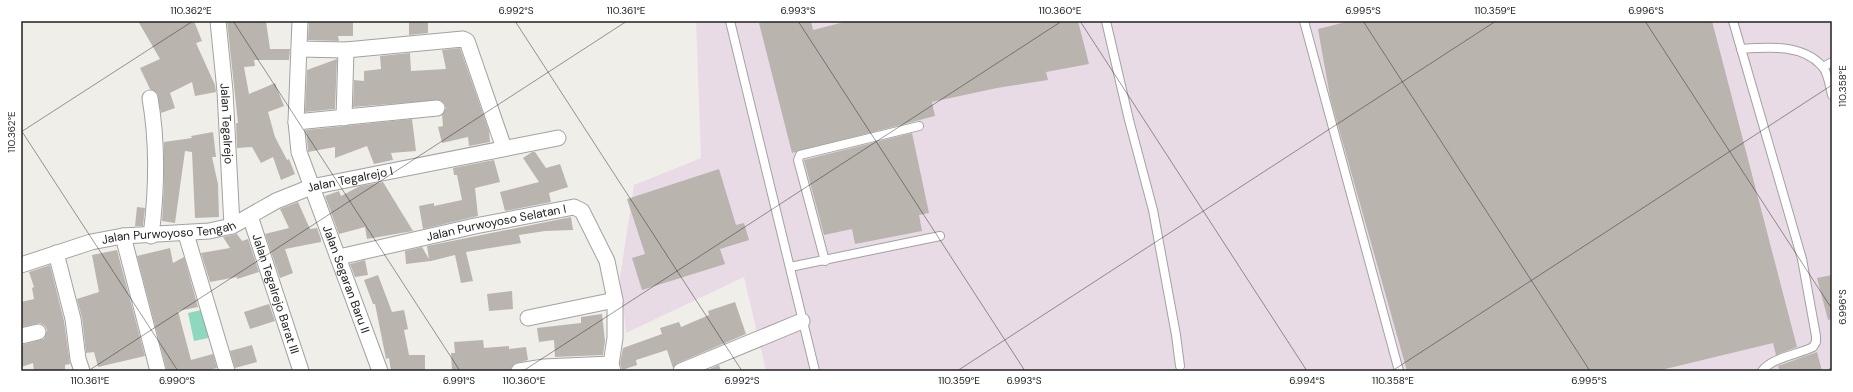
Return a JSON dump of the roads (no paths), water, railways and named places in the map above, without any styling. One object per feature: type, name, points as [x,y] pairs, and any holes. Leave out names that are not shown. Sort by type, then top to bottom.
[{"type":"street","name":"Jalan Tegalrejo","points":[[218,21],[225,91],[232,226]]},
{"type":"street","name":"Jalan Tegalrejo I","points":[[300,21],[296,122],[299,152],[311,187],[445,162],[504,148],[558,138]]},
{"type":"street","points":[[299,49],[346,50],[463,39],[467,41],[504,148]]},
{"type":"street","points":[[344,118],[346,50]]},
{"type":"street","points":[[150,98],[157,155],[156,196],[151,236]]},
{"type":"street","points":[[296,122],[437,108]]},
{"type":"street","name":"Jalan Purwoyoso Tengah","points":[[21,265],[91,242],[123,236],[186,234],[232,226],[286,196],[311,187]]},
{"type":"street","name":"Jalan Segaran Baru II","points":[[311,187],[339,257],[380,371]]},
{"type":"street","name":"Jalan Purwoyoso Selatan I","points":[[339,257],[475,226],[574,207],[582,211],[607,261],[615,300],[615,338],[612,367]]},
{"type":"street","name":"Jalan Tegalrejo Barat III","points":[[250,216],[301,371]]},
{"type":"street","points":[[186,234],[227,371]]},
{"type":"street","points":[[123,236],[158,371]]},
{"type":"street","points":[[56,253],[73,320],[79,365],[82,371]]},
{"type":"street","points":[[528,318],[615,300]]},
{"type":"street","points":[[681,371],[802,322]]},
{"type":"street","points":[[21,336],[38,332]]},
{"type":"street","points":[[519,371],[544,367],[612,367]]},
{"type":"lane","points":[[730,21],[815,371]]},
{"type":"lane","points":[[1106,21],[1129,120],[1153,210],[1176,335],[1180,366]]},
{"type":"lane","points":[[1304,21],[1399,371]]},
{"type":"lane","points":[[1733,21],[1802,259],[1816,336],[1816,342],[1813,347],[1776,362],[1764,368],[1762,371]]},
{"type":"lane","points":[[1741,49],[1772,47],[1785,48],[1805,53],[1824,67],[1832,95]]},
{"type":"lane","points":[[1824,67],[1832,62]]},
{"type":"lane","points":[[825,261],[798,160],[800,155],[919,126]]},
{"type":"lane","points":[[790,267],[825,261],[940,236]]}]
